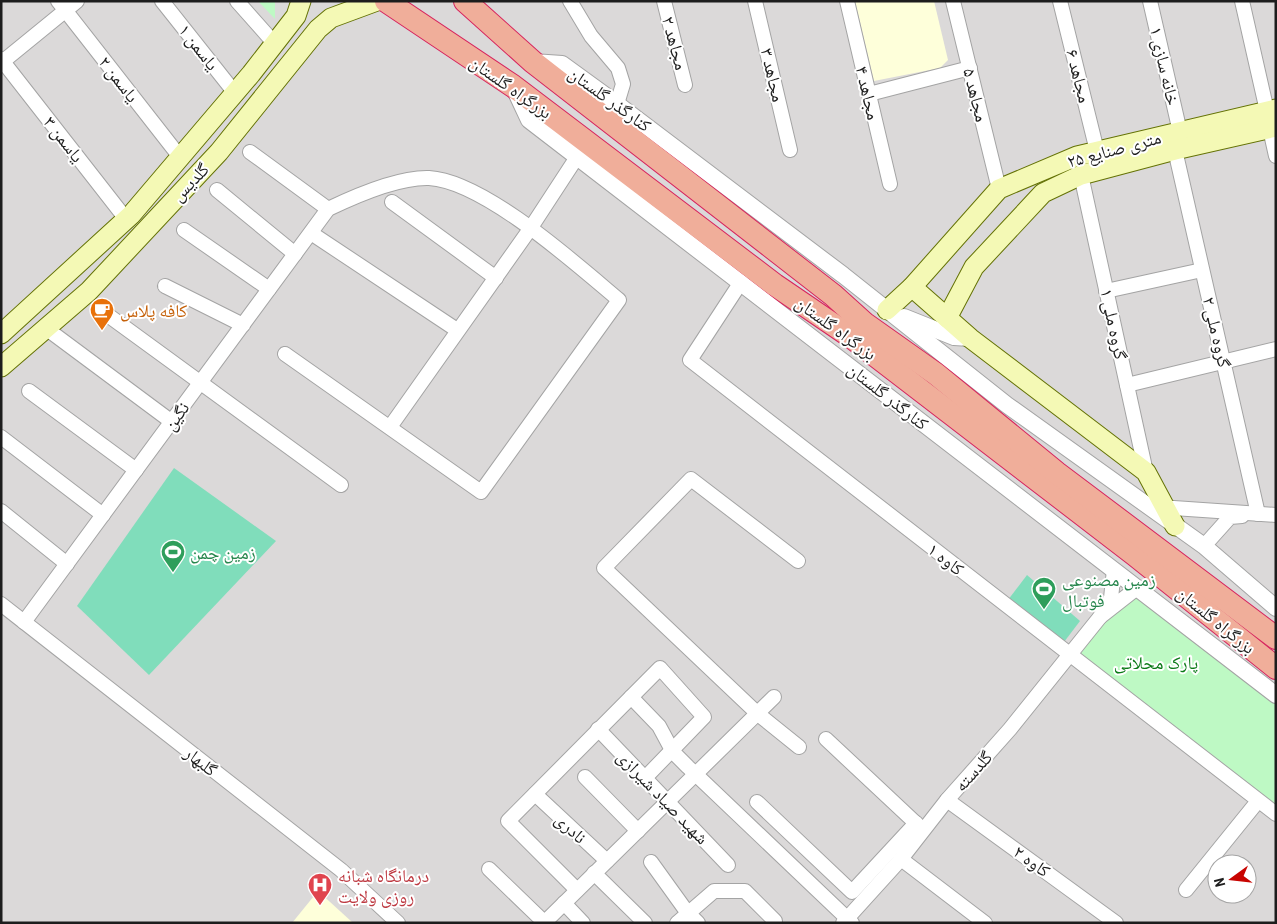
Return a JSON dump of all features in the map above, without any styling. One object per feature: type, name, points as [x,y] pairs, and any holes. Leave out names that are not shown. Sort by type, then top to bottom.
[{"type":"highway","name":"بزرگراه گلستان","points":[[386,1],[513,86],[732,252],[745,274],[850,336],[1135,555],[1276,668]]},
{"type":"highway","name":"بزرگراه گلستان","points":[[466,1],[532,62],[833,295],[864,323],[936,374],[1057,473],[1276,638]]},
{"type":"highway","points":[[732,252],[741,249],[746,244],[748,239],[746,228]]},
{"type":"highway","points":[[745,274],[753,251],[758,246],[766,244]]},
{"type":"main road","name":"گلدیس","points":[[1,334],[126,219],[275,44],[296,16],[301,1]]},
{"type":"main road","name":"گلدیس","points":[[1,367],[48,329],[89,291],[219,152],[318,29],[331,18],[377,1]]},
{"type":"main road","name":"۲۵ متری صنایع","points":[[887,310],[912,287],[999,189],[1077,156],[1180,132],[1272,119]]},
{"type":"main road","name":"۲۵ متری صنایع","points":[[947,318],[974,267],[1043,194],[1081,176],[1175,150],[1272,119]]},
{"type":"main road","points":[[1077,156],[1081,176]]},
{"type":"main road","points":[[912,287],[970,338],[1146,472],[1156,507],[1175,526]]},
{"type":"street","points":[[2,61],[62,6],[77,1]]},
{"type":"street","name":"یاسمن ۱","points":[[162,1],[235,93]]},
{"type":"street","points":[[236,1],[275,44]]},
{"type":"street","points":[[570,1],[591,36],[618,68],[622,84],[617,104]]},
{"type":"street","name":"مجاهد ۲","points":[[664,1],[686,85]]},
{"type":"street","name":"مجاهد ۳","points":[[756,1],[790,150]]},
{"type":"street","name":"مجاهد ۴","points":[[847,1],[890,184]]},
{"type":"street","name":"۵ مجاهد","points":[[953,1],[999,189]]},
{"type":"street","name":"۶ مجاهد","points":[[1060,1],[1098,151]]},
{"type":"street","name":"خانه سازی ۱","points":[[1150,1],[1180,132]]},
{"type":"street","points":[[1242,1],[1272,119],[1276,156]]},
{"type":"street","name":"یاسمن ۲","points":[[62,6],[180,157]]},
{"type":"street","name":"یاسمن ۳","points":[[2,61],[126,219]]},
{"type":"street","name":"کنارگذر گلستان","points":[[532,62],[562,64],[887,310],[1007,405],[1156,507]]},
{"type":"street","points":[[869,94],[970,68]]},
{"type":"street","name":"کنارگذر گلستان","points":[[513,86],[529,120],[577,157],[745,274],[1114,570],[1276,695]]},
{"type":"street","name":"گروه ملی ۲","points":[[1175,150],[1258,514]]},
{"type":"street","points":[[250,152],[328,209],[360,194],[397,183],[429,178],[463,187],[530,229],[619,300],[481,492],[285,354]]},
{"type":"street","points":[[390,427],[530,229],[577,157]]},
{"type":"street","name":"گروه ملی ۱","points":[[1081,176],[1146,472]]},
{"type":"street","points":[[217,190],[295,254]]},
{"type":"street","points":[[392,202],[496,278]]},
{"type":"street","name":"نگین","points":[[24,622],[328,209]]},
{"type":"street","points":[[184,230],[269,290]]},
{"type":"street","points":[[311,233],[458,330]]},
{"type":"street","points":[[1106,291],[1202,270]]},
{"type":"street","name":"کاوه ۱","points":[[745,274],[690,360],[1069,655],[1112,685],[1276,814]]},
{"type":"street","points":[[165,286],[243,325]]},
{"type":"street","points":[[887,310],[954,337],[970,338]]},
{"type":"street","points":[[105,313],[341,485]]},
{"type":"street","points":[[48,329],[172,422]]},
{"type":"street","points":[[1127,385],[1276,349]]},
{"type":"street","points":[[29,392],[136,470]]},
{"type":"street","points":[[1,437],[103,515]]},
{"type":"street","points":[[798,561],[690,479],[604,568],[758,714],[799,747]]},
{"type":"street","points":[[1156,507],[1276,515]]},
{"type":"street","points":[[1,511],[67,564]]},
{"type":"street","points":[[1204,546],[1230,518],[1258,514]]},
{"type":"street","points":[[1175,526],[1204,546],[1276,608]]},
{"type":"street","points":[[1100,617],[1111,598],[1114,570]]},
{"type":"street","points":[[1100,617],[1137,588]]},
{"type":"street","name":"گلبهار","points":[[1,604],[341,870],[398,923]]},
{"type":"street","name":"گلدسته","points":[[847,921],[901,859],[919,827],[947,800],[1010,729],[1100,617]]},
{"type":"street","points":[[577,890],[508,821],[660,668],[704,717],[673,752],[645,778]]},
{"type":"street","points":[[631,697],[659,726],[673,752],[847,921]]},
{"type":"street","points":[[489,869],[544,922],[774,697]]},
{"type":"street","name":"شهید صیاد شیرازی","points":[[598,729],[728,865]]},
{"type":"street","points":[[757,802],[852,892],[919,827],[826,739]]},
{"type":"street","points":[[585,777],[638,831]]},
{"type":"street","name":"نادری","points":[[534,794],[607,861]]},
{"type":"street","name":"کاوه ۲","points":[[947,800],[1116,923]]},
{"type":"street","points":[[1186,890],[1258,801]]},
{"type":"street","points":[[901,859],[985,923]]},
{"type":"street","points":[[651,862],[687,912],[698,923]]},
{"type":"street","points":[[594,873],[645,923]]},
{"type":"street","points":[[677,923],[687,912],[714,891],[745,891],[775,921]]},
{"type":"street","points":[[564,903],[583,923]]},
{"type":"shaded area","points":[[1,1],[1276,1],[1276,923],[1,923]]},
{"type":"shaded area","points":[[855,1],[934,1],[948,60],[940,68],[874,81]]},
{"type":"shaded area","name":"درمانگاه شبانه روزی ولایت","points":[[318,891],[352,922],[292,923]]},
{"type":"green space","points":[[258,1],[275,1],[275,19]]},
{"type":"green space","name":"زمین چمن","points":[[174,468],[276,541],[149,675],[77,606]]},
{"type":"green space","name":"زمین مصنوعی فوتبال","points":[[1027,575],[1080,621],[1061,646],[1008,600]]},
{"type":"green space","name":"پارک محلاتی","points":[[1137,588],[1276,694],[1276,810],[1069,655]]},
{"type":"place","name":"کافه پلاس","points":[[102,331]]},
{"type":"place","name":"زمین چمن","points":[[173,573]]},
{"type":"place","name":"زمین مصنوعی فوتبال","points":[[1044,610]]},
{"type":"place","name":"درمانگاه شبانه روزی ولایت","points":[[320,906]]}]
